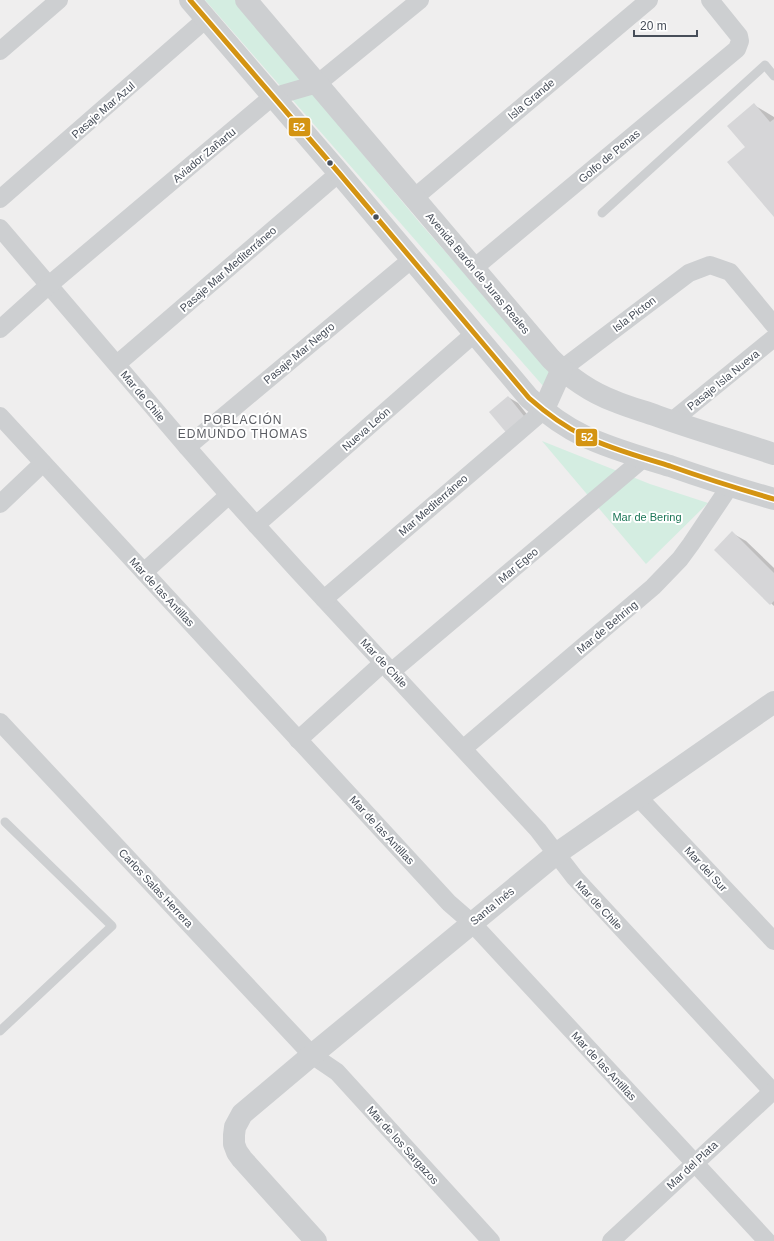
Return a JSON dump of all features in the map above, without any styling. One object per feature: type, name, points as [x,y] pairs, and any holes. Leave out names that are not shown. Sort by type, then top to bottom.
[{"type":"street","points":[[0,50],[59,0]]},
{"type":"street","points":[[190,0],[529,398],[543,410],[567,427],[584,436],[644,458],[774,500]]},
{"type":"street","name":"Avenida Barón de Juras Reales","points":[[246,0],[551,359],[562,369],[579,383],[614,401],[774,454]]},
{"type":"street","name":"Aviador Zañartu","points":[[0,329],[49,285],[272,97],[318,84],[420,0]]},
{"type":"street","name":"Isla Grande","points":[[414,198],[648,0]]},
{"type":"street","name":"Golfo de Penas","points":[[474,268],[737,49],[740,41],[739,36],[710,0]]},
{"type":"street","name":"Pasaje Mar Azul","points":[[0,199],[206,19]]},
{"type":"street","name":"Pasaje Mar Mediterráneo","points":[[116,364],[339,174]]},
{"type":"street","name":"Mar de Chile","points":[[0,228],[229,495],[387,667],[464,748],[538,830],[575,878],[774,1091]]},
{"type":"street","name":"Pasaje Mar Negro","points":[[187,447],[412,259]]},
{"type":"street","name":"Isla Picton","points":[[562,369],[689,273],[710,265],[730,272],[774,325]]},
{"type":"street","name":"Nueva León","points":[[256,525],[475,333]]},
{"type":"street","name":"Pasaje Isla Nueva","points":[[672,421],[774,338]]},
{"type":"street","points":[[543,410],[562,369]]},
{"type":"street","name":"Mar Mediterráneo","points":[[324,599],[543,410]]},
{"type":"street","name":"Mar de las Antillas","points":[[0,416],[449,903],[472,923],[767,1241]]},
{"type":"street","name":"Mar Egeo","points":[[298,740],[644,458]]},
{"type":"street","points":[[0,504],[43,463]]},
{"type":"street","name":"Mar de Behring","points":[[464,748],[653,587],[672,568],[692,544],[730,486]]},
{"type":"street","points":[[144,572],[229,495]]},
{"type":"street","name":"Santa Inés","points":[[316,1241],[242,1159],[235,1148],[235,1127],[242,1114],[556,854],[774,702]]},
{"type":"street","name":"Carlos Salas Herrera","points":[[0,722],[312,1055]]},
{"type":"street","name":"Mar del Sur","points":[[638,797],[774,942]]},
{"type":"street","name":"Mar de los Sargazos","points":[[312,1055],[337,1072],[490,1241]]},
{"type":"street","name":"Mar del Plata","points":[[620,1238],[695,1163],[774,1091]]},
{"type":"lane","points":[[602,213],[765,65],[774,76]]},
{"type":"lane","points":[[0,1031],[112,926],[6,822]]},
{"type":"green space","points":[[205,0],[235,0],[420,223],[555,376],[544,387]]},
{"type":"green space","name":"Mar de Bering","points":[[542,441],[650,484],[708,503],[646,564]]},
{"type":"building","points":[[754,103],[770,122],[774,119],[774,217],[727,162],[745,147],[727,126]]},
{"type":"building","points":[[508,396],[528,421],[509,436],[489,412]]},
{"type":"building","points":[[732,531],[774,573],[774,601],[770,605],[714,550]]},
{"type":"transit line","name":"52","points":[[190,0],[535,404],[569,428],[605,445],[774,499]]},
{"type":"district","name":"POBLACIÓN EDMUNDO THOMAS","points":[[243,427]]}]
